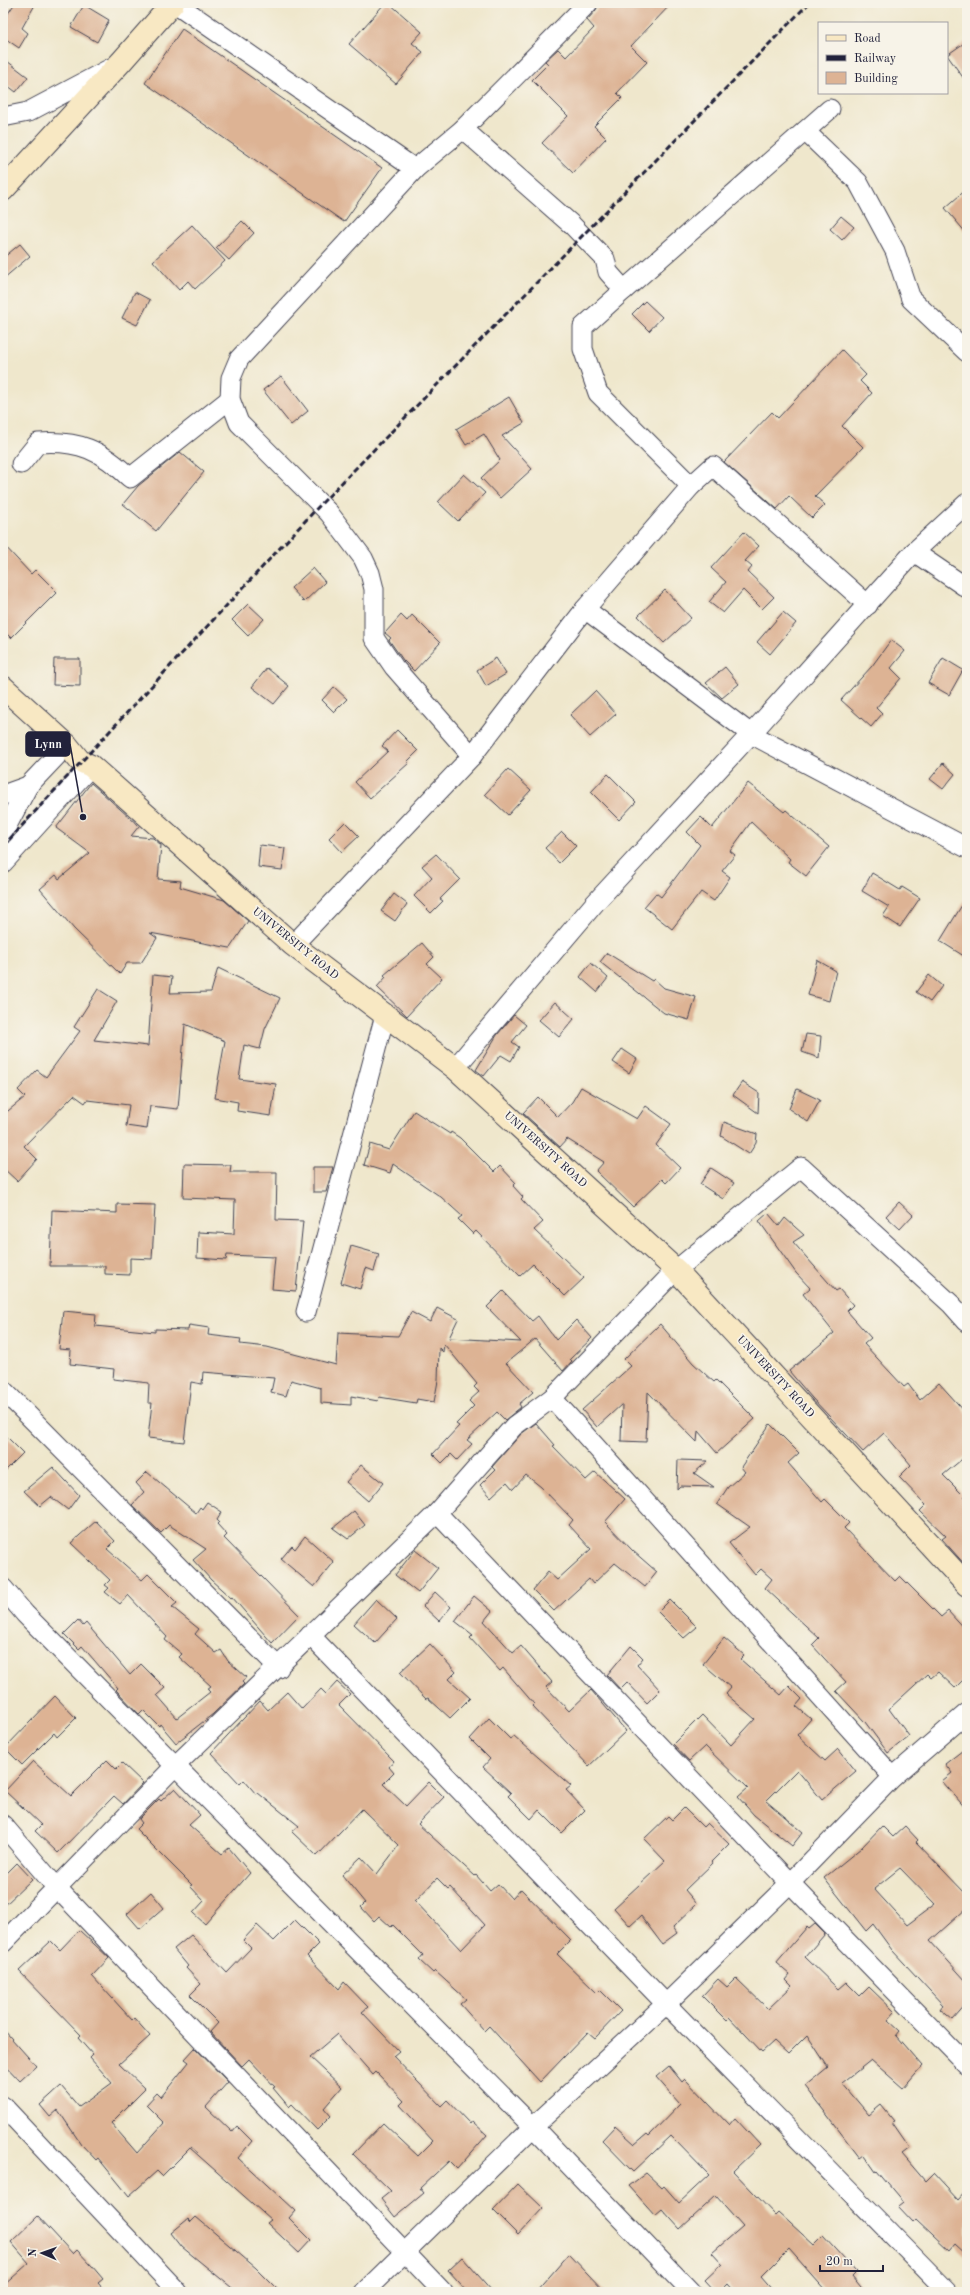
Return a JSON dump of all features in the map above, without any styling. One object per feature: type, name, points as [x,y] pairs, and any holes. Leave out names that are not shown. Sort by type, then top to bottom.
[{"type":"street","points":[[3,190],[174,3],[415,169]]},
{"type":"street","points":[[472,756],[394,667],[374,638],[374,589],[370,573],[363,558],[328,513],[239,423],[230,399],[231,378],[239,359],[415,169],[463,129],[588,3]]},
{"type":"street","points":[[3,117],[28,112],[121,62]]},
{"type":"street","points":[[691,486],[598,393],[583,349],[583,327],[830,109]]},
{"type":"street","points":[[463,129],[572,225],[605,259],[608,272],[624,290]]},
{"type":"street","points":[[805,131],[858,182],[895,251],[911,300],[967,352]]},
{"type":"street","points":[[21,464],[38,443],[75,445],[82,446],[110,460],[130,478],[230,399]]},
{"type":"street","points":[[293,945],[472,756],[585,609],[691,486],[713,466],[868,605]]},
{"type":"street","points":[[455,1068],[595,903],[751,734],[914,552],[967,503]]},
{"type":"street","points":[[914,552],[967,588]]},
{"type":"street","points":[[585,609],[751,734],[967,848]]},
{"type":"street","name":"UNIVERSITY ROAD","points":[[3,687],[79,758],[293,945],[455,1068],[676,1270],[967,1585]]},
{"type":"street","points":[[3,795],[28,786],[79,758]]},
{"type":"street","points":[[3,863],[79,758]]},
{"type":"street","points":[[3,833],[28,786]]},
{"type":"street","points":[[306,1312],[385,1015]]},
{"type":"street","points":[[3,1943],[175,1766],[279,1668],[310,1635],[437,1513],[514,1426],[552,1398],[676,1270],[801,1167],[951,1304],[967,1322]]},
{"type":"street","points":[[3,1390],[279,1668]]},
{"type":"street","points":[[552,1398],[893,1777]]},
{"type":"street","points":[[437,1513],[790,1883],[967,2065]]},
{"type":"street","points":[[3,1588],[25,1614],[533,2127],[691,2292]]},
{"type":"street","points":[[310,1635],[666,2004],[948,2292]]},
{"type":"street","points":[[364,2292],[405,2250],[533,2127],[666,2004],[790,1883],[893,1777],[967,1713]]},
{"type":"street","points":[[3,1825],[57,1888],[405,2250],[443,2292]]},
{"type":"street","points":[[3,2106],[178,2292]]},
{"type":"building","points":[[15,3],[36,3],[22,28],[28,33],[19,48],[3,37],[3,21]]},
{"type":"building","points":[[385,3],[389,3],[422,32],[412,43],[423,52],[396,84],[349,44]]},
{"type":"building","points":[[599,3],[672,3],[631,46],[647,62],[617,93],[622,98],[594,126],[606,138],[573,173],[542,143],[568,116],[532,80],[548,64],[545,61],[558,49],[566,57],[594,28],[587,20],[596,10]]},
{"type":"building","points":[[84,5],[109,20],[97,42],[71,27]]},
{"type":"building","points":[[182,29],[382,168],[344,222],[145,83]]},
{"type":"building","points":[[967,41],[967,83],[948,56],[948,54]]},
{"type":"building","points":[[3,58],[28,77],[16,92],[3,82]]},
{"type":"building","points":[[967,189],[967,234],[945,208]]},
{"type":"building","points":[[841,216],[854,227],[842,240],[830,229]]},
{"type":"building","points":[[242,221],[254,233],[229,260],[216,248]]},
{"type":"building","points":[[192,225],[225,261],[195,289],[188,281],[179,290],[153,261]]},
{"type":"building","points":[[20,244],[30,256],[3,279],[3,258]]},
{"type":"building","points":[[135,292],[150,300],[137,325],[122,318]]},
{"type":"building","points":[[645,301],[662,317],[649,331],[632,314]]},
{"type":"building","points":[[842,350],[866,375],[860,381],[872,393],[842,426],[863,447],[815,496],[825,505],[812,518],[789,496],[777,509],[724,462],[772,412],[778,418]]},
{"type":"building","points":[[281,376],[308,411],[291,425],[263,390]]},
{"type":"building","points":[[509,397],[524,423],[502,436],[532,469],[500,498],[481,478],[500,460],[484,434],[466,445],[456,429]]},
{"type":"building","points":[[180,452],[204,472],[156,531],[123,504],[138,486]]},
{"type":"building","points":[[464,474],[485,493],[458,521],[438,502]]},
{"type":"building","points":[[744,532],[759,546],[745,561],[752,567],[748,572],[774,597],[762,609],[743,590],[723,613],[709,602],[726,582],[711,568]]},
{"type":"building","points":[[3,544],[31,574],[35,570],[57,592],[11,638],[3,630]]},
{"type":"building","points":[[313,568],[325,582],[304,602],[291,588]]},
{"type":"building","points":[[665,590],[691,618],[664,643],[638,616]]},
{"type":"building","points":[[248,604],[264,619],[248,636],[232,620]]},
{"type":"building","points":[[783,612],[796,623],[770,654],[757,642]]},
{"type":"building","points":[[401,615],[407,621],[412,615],[440,643],[414,671],[403,660],[389,640],[391,638],[385,633]]},
{"type":"building","points":[[891,640],[905,651],[891,668],[901,678],[876,708],[882,714],[871,727],[841,700],[872,666]]},
{"type":"building","points":[[496,658],[506,674],[486,686],[477,670]]},
{"type":"building","points":[[943,658],[963,670],[949,695],[928,683]]},
{"type":"building","points":[[54,659],[80,659],[80,686],[53,685]]},
{"type":"building","points":[[725,667],[739,684],[722,698],[706,683]]},
{"type":"building","points":[[267,668],[289,686],[274,704],[252,687]]},
{"type":"building","points":[[334,687],[347,699],[334,712],[322,700]]},
{"type":"building","points":[[595,691],[616,714],[590,737],[570,715]]},
{"type":"building","points":[[397,730],[418,751],[407,762],[409,763],[370,798],[355,782],[388,751],[382,746]]},
{"type":"building","points":[[943,763],[955,774],[943,789],[930,779]]},
{"type":"building","points":[[508,769],[531,790],[508,815],[485,794]]},
{"type":"building","points":[[608,774],[636,802],[619,820],[591,792]]},
{"type":"building","points":[[91,783],[139,826],[131,836],[153,838],[161,845],[158,879],[181,881],[180,887],[224,900],[248,921],[230,948],[150,933],[157,938],[141,963],[127,963],[120,974],[74,929],[40,889],[56,875],[59,879],[90,853],[56,828]]},
{"type":"building","points":[[748,783],[784,812],[786,810],[829,847],[806,876],[788,862],[790,859],[751,822],[730,851],[735,855],[722,871],[730,877],[714,901],[701,892],[672,929],[644,907],[656,893],[661,897],[700,845],[687,832],[701,817],[712,828]]},
{"type":"building","points":[[345,822],[359,836],[342,852],[329,838]]},
{"type":"building","points":[[562,832],[576,846],[559,863],[545,848]]},
{"type":"building","points":[[260,845],[285,848],[282,870],[258,867]]},
{"type":"building","points":[[436,854],[460,879],[440,899],[443,901],[431,913],[414,896],[432,877],[422,866]]},
{"type":"building","points":[[872,873],[900,890],[902,887],[920,898],[900,927],[883,916],[889,907],[862,891]]},
{"type":"building","points":[[394,894],[407,904],[395,921],[381,911]]},
{"type":"building","points":[[967,897],[967,958],[940,941]]},
{"type":"building","points":[[422,943],[434,957],[427,964],[442,978],[407,1016],[377,987],[386,977],[384,975]]},
{"type":"building","points":[[607,953],[652,981],[654,979],[664,988],[696,997],[689,1020],[664,1013],[600,962]]},
{"type":"building","points":[[817,960],[836,971],[829,1001],[808,995]]},
{"type":"building","points":[[591,963],[608,978],[597,992],[580,977]]},
{"type":"building","points":[[218,968],[280,998],[265,1029],[260,1049],[244,1045],[239,1079],[276,1084],[271,1116],[237,1111],[238,1102],[215,1098],[225,1041],[185,1024],[178,1109],[150,1106],[147,1129],[126,1126],[129,1105],[87,1100],[85,1103],[74,1095],[24,1146],[37,1159],[17,1181],[3,1168],[3,1115],[25,1097],[18,1090],[37,1070],[46,1077],[80,1031],[74,1027],[98,989],[117,1001],[94,1040],[148,1046],[153,975],[172,977],[170,993],[211,992]]},
{"type":"building","points":[[929,975],[942,986],[930,1002],[916,992]]},
{"type":"building","points":[[555,1002],[574,1019],[559,1037],[539,1020]]},
{"type":"building","points":[[514,1015],[526,1025],[512,1042],[519,1047],[511,1061],[501,1055],[484,1076],[476,1070],[497,1035]]},
{"type":"building","points":[[806,1034],[821,1036],[819,1058],[802,1052]]},
{"type":"building","points":[[622,1049],[637,1059],[629,1073],[613,1062]]},
{"type":"building","points":[[742,1082],[759,1093],[758,1113],[733,1095]]},
{"type":"building","points":[[581,1087],[637,1119],[646,1106],[671,1124],[656,1145],[680,1168],[666,1183],[662,1179],[633,1207],[596,1171],[604,1162],[567,1139],[560,1147],[523,1113],[538,1097],[558,1117],[572,1102]]},
{"type":"building","points":[[797,1089],[820,1100],[808,1122],[789,1109]]},
{"type":"building","points":[[414,1111],[450,1134],[451,1132],[460,1138],[494,1172],[500,1166],[516,1183],[513,1186],[523,1197],[521,1199],[543,1222],[534,1230],[584,1278],[565,1296],[533,1264],[520,1276],[476,1231],[473,1234],[458,1219],[462,1216],[441,1197],[393,1164],[390,1173],[364,1165],[370,1144],[389,1150]]},
{"type":"building","points":[[724,1122],[757,1134],[756,1143],[749,1154],[721,1136]]},
{"type":"building","points":[[184,1164],[231,1165],[230,1172],[277,1172],[276,1220],[303,1221],[296,1291],[272,1289],[275,1257],[227,1255],[226,1260],[197,1258],[198,1232],[234,1234],[235,1200],[183,1198]]},
{"type":"building","points":[[313,1167],[333,1167],[326,1192],[313,1192]]},
{"type":"building","points":[[711,1168],[734,1183],[723,1199],[700,1184]]},
{"type":"building","points":[[899,1202],[913,1215],[900,1229],[886,1216]]},
{"type":"building","points":[[117,1204],[155,1205],[152,1259],[130,1258],[130,1275],[105,1274],[105,1266],[50,1266],[52,1210],[117,1213]]},
{"type":"building","points":[[768,1213],[779,1226],[785,1218],[804,1235],[793,1242],[836,1291],[839,1289],[853,1305],[847,1311],[871,1338],[864,1344],[904,1387],[908,1384],[920,1400],[939,1383],[967,1414],[967,1455],[943,1475],[967,1499],[967,1567],[942,1539],[946,1536],[920,1511],[926,1505],[899,1477],[911,1465],[884,1433],[863,1452],[812,1398],[789,1371],[834,1333],[803,1294],[810,1288],[796,1273],[759,1221]]},
{"type":"building","points":[[351,1246],[379,1254],[374,1271],[366,1268],[360,1289],[341,1283]]},
{"type":"building","points":[[503,1291],[532,1321],[538,1316],[556,1340],[576,1320],[592,1338],[570,1359],[572,1361],[563,1371],[535,1339],[506,1363],[533,1392],[519,1404],[521,1407],[505,1420],[497,1412],[467,1440],[472,1444],[457,1460],[451,1454],[442,1463],[433,1454],[459,1426],[456,1424],[474,1406],[469,1401],[479,1392],[474,1387],[477,1384],[444,1344],[443,1352],[439,1348],[438,1381],[434,1402],[417,1399],[416,1403],[379,1397],[378,1401],[351,1396],[351,1405],[321,1403],[321,1388],[291,1380],[286,1396],[271,1392],[274,1378],[203,1372],[202,1384],[191,1382],[184,1442],[148,1438],[152,1403],[148,1403],[149,1383],[113,1379],[114,1369],[70,1364],[71,1350],[59,1349],[63,1311],[96,1314],[95,1326],[155,1332],[155,1329],[188,1330],[189,1325],[209,1328],[208,1335],[241,1339],[240,1344],[267,1347],[336,1365],[338,1333],[398,1336],[411,1312],[430,1322],[437,1308],[458,1319],[449,1338],[521,1342],[487,1307]]},
{"type":"building","points":[[660,1324],[693,1363],[714,1382],[716,1380],[755,1419],[717,1453],[698,1431],[697,1442],[648,1392],[646,1442],[621,1441],[622,1404],[597,1427],[582,1410],[631,1366],[624,1359]]},
{"type":"building","points":[[536,1423],[555,1445],[553,1446],[586,1480],[595,1472],[625,1499],[605,1522],[633,1551],[657,1572],[645,1587],[615,1563],[593,1584],[589,1579],[554,1611],[533,1590],[548,1572],[557,1580],[591,1549],[569,1525],[573,1520],[541,1487],[526,1475],[513,1489],[507,1482],[491,1497],[480,1485],[495,1470],[492,1467],[521,1434]]},
{"type":"building","points":[[770,1424],[799,1453],[788,1463],[822,1502],[825,1499],[849,1523],[844,1528],[895,1581],[900,1576],[941,1617],[948,1611],[967,1632],[967,1676],[955,1688],[938,1672],[931,1678],[927,1674],[889,1709],[909,1736],[888,1753],[865,1722],[836,1691],[846,1682],[812,1645],[819,1638],[765,1588],[772,1579],[761,1569],[755,1575],[729,1543],[750,1527],[717,1504],[728,1487],[745,1472],[741,1467]]},
{"type":"building","points":[[3,1433],[23,1453],[3,1473]]},
{"type":"building","points":[[678,1460],[708,1461],[694,1473],[714,1487],[680,1486],[677,1489]]},
{"type":"building","points":[[361,1465],[383,1483],[368,1501],[346,1482]]},
{"type":"building","points":[[53,1467],[79,1495],[68,1510],[51,1497],[40,1506],[24,1491]]},
{"type":"building","points":[[147,1472],[196,1513],[200,1507],[202,1509],[207,1502],[222,1512],[217,1520],[219,1522],[217,1524],[227,1535],[224,1538],[299,1615],[272,1643],[232,1597],[231,1598],[211,1580],[193,1560],[206,1549],[169,1525],[161,1533],[132,1505],[144,1492],[136,1483]]},
{"type":"building","points":[[354,1511],[365,1525],[348,1539],[333,1528]]},
{"type":"building","points":[[96,1521],[115,1541],[107,1549],[142,1580],[148,1574],[177,1603],[172,1607],[199,1629],[195,1634],[216,1653],[221,1650],[228,1661],[246,1677],[242,1682],[244,1684],[213,1714],[176,1743],[160,1724],[159,1726],[143,1710],[139,1714],[116,1690],[118,1688],[82,1646],[79,1649],[64,1634],[78,1620],[83,1626],[86,1623],[130,1675],[141,1664],[165,1688],[157,1695],[177,1718],[210,1692],[207,1689],[211,1686],[179,1657],[182,1654],[165,1640],[167,1637],[128,1595],[120,1604],[105,1592],[109,1588],[105,1585],[110,1580],[71,1543]]},
{"type":"building","points":[[305,1536],[334,1562],[314,1587],[281,1559],[292,1546],[295,1549]]},
{"type":"building","points":[[415,1550],[438,1568],[418,1593],[395,1575]]},
{"type":"building","points":[[435,1592],[451,1607],[439,1621],[423,1606]]},
{"type":"building","points":[[474,1596],[492,1611],[484,1621],[513,1653],[521,1646],[552,1682],[546,1687],[569,1711],[591,1690],[626,1731],[589,1766],[532,1706],[534,1704],[503,1668],[500,1671],[470,1638],[473,1635],[455,1621]]},
{"type":"building","points":[[376,1599],[397,1619],[375,1643],[354,1624]]},
{"type":"building","points":[[670,1600],[697,1627],[684,1638],[658,1612]]},
{"type":"building","points":[[724,1638],[744,1655],[740,1659],[781,1695],[789,1686],[802,1699],[796,1706],[811,1719],[797,1735],[825,1761],[838,1749],[856,1771],[822,1800],[797,1770],[766,1801],[803,1832],[792,1846],[754,1815],[738,1797],[748,1788],[705,1746],[689,1761],[673,1744],[702,1715],[731,1745],[755,1719],[726,1694],[731,1688],[703,1664]]},
{"type":"building","points":[[430,1644],[456,1672],[449,1679],[470,1698],[450,1718],[428,1698],[426,1699],[400,1672]]},
{"type":"building","points":[[631,1646],[643,1658],[637,1665],[660,1690],[647,1703],[627,1682],[620,1689],[607,1675]]},
{"type":"building","points":[[337,1682],[350,1694],[339,1705],[394,1761],[389,1767],[394,1773],[383,1784],[406,1806],[429,1782],[444,1797],[418,1824],[475,1876],[476,1875],[490,1891],[498,1884],[512,1899],[521,1889],[571,1940],[557,1954],[597,1993],[600,1990],[621,2011],[595,2038],[588,2032],[540,2082],[489,2026],[484,2031],[460,2004],[466,1999],[435,1971],[433,1973],[419,1960],[423,1955],[393,1925],[391,1927],[379,1916],[374,1921],[361,1907],[365,1903],[342,1875],[361,1857],[377,1874],[399,1845],[362,1809],[317,1856],[292,1832],[299,1826],[258,1793],[256,1794],[244,1780],[240,1784],[211,1753],[260,1701],[268,1710],[287,1692],[302,1709],[321,1689],[326,1694]],"holes":[[[437,1878],[448,1889],[450,1887],[485,1925],[461,1950],[415,1901]]]},
{"type":"building","points":[[55,1696],[76,1718],[57,1737],[54,1733],[22,1765],[5,1748]]},
{"type":"building","points":[[489,1718],[510,1739],[514,1736],[571,1786],[566,1790],[585,1810],[562,1833],[539,1810],[531,1819],[508,1796],[511,1793],[483,1767],[490,1759],[470,1739]]},
{"type":"building","points":[[967,1747],[967,1810],[942,1781],[952,1773],[945,1764]]},
{"type":"building","points":[[107,1760],[116,1769],[122,1763],[143,1783],[123,1804],[114,1796],[58,1853],[35,1831],[41,1825],[5,1791],[33,1761],[71,1796]]},
{"type":"building","points":[[175,1788],[200,1815],[189,1825],[222,1854],[229,1848],[250,1873],[205,1924],[193,1913],[204,1901],[190,1886],[192,1885],[136,1829],[142,1823],[139,1819],[159,1799],[161,1801]]},
{"type":"building","points":[[684,1808],[703,1827],[707,1823],[729,1844],[711,1862],[713,1863],[685,1890],[697,1904],[673,1927],[677,1933],[662,1944],[641,1916],[630,1926],[614,1908],[665,1861],[644,1839],[668,1816],[672,1820]]},
{"type":"building","points":[[882,1826],[893,1837],[905,1826],[918,1840],[916,1842],[967,1895],[967,1908],[930,1941],[967,1982],[967,2004],[953,2020],[940,2009],[943,2005],[892,1950],[873,1924],[866,1931],[824,1878],[861,1848]],"holes":[[[900,1868],[935,1904],[907,1925],[874,1889]]]},
{"type":"building","points":[[17,1863],[32,1879],[3,1907],[3,1877]]},
{"type":"building","points":[[151,1892],[164,1908],[140,1929],[127,1914]]},
{"type":"building","points":[[295,1920],[319,1944],[307,1956],[339,1989],[344,1982],[368,2007],[362,2012],[399,2051],[393,2056],[441,2106],[447,2100],[470,2124],[472,2121],[487,2135],[457,2169],[449,2161],[420,2188],[424,2193],[395,2217],[381,2199],[391,2191],[353,2154],[383,2123],[418,2156],[433,2141],[400,2105],[404,2101],[376,2072],[373,2075],[337,2034],[310,2057],[342,2087],[324,2108],[331,2116],[317,2130],[292,2104],[289,2107],[273,2088],[275,2087],[249,2059],[242,2066],[210,2032],[218,2023],[190,1995],[201,1984],[186,1968],[188,1966],[174,1949],[191,1935],[227,1973],[251,1948],[243,1940],[257,1925],[274,1941]]},
{"type":"building","points":[[815,1924],[825,1934],[805,1957],[838,1989],[846,1982],[860,1996],[869,1987],[895,2012],[888,2020],[900,2031],[896,2036],[922,2066],[903,2088],[871,2060],[842,2083],[869,2115],[881,2105],[894,2121],[892,2122],[910,2148],[902,2154],[925,2181],[933,2173],[958,2200],[967,2190],[967,2256],[954,2244],[949,2250],[916,2219],[913,2222],[898,2206],[903,2202],[877,2171],[876,2172],[864,2155],[860,2158],[805,2086],[828,2067],[807,2035],[788,2054],[774,2041],[762,2052],[729,2017],[726,2020],[702,1996],[718,1979],[727,1987],[736,1978],[768,2009],[792,1986],[786,1980],[790,1975],[776,1963],[807,1927],[809,1929]]},
{"type":"building","points":[[79,1930],[109,1958],[92,1976],[132,2020],[134,2018],[150,2036],[119,2064],[145,2089],[111,2123],[137,2153],[164,2123],[146,2105],[157,2093],[161,2097],[189,2062],[185,2059],[195,2048],[228,2082],[206,2107],[232,2132],[237,2126],[252,2141],[238,2158],[295,2211],[289,2218],[311,2240],[299,2253],[267,2223],[271,2220],[190,2148],[162,2176],[157,2171],[129,2196],[98,2158],[96,2160],[81,2144],[58,2110],[50,2117],[40,2105],[61,2086],[79,2107],[112,2083],[90,2058],[93,2055],[78,2038],[81,2035],[19,1971],[51,1941],[60,1950]]},
{"type":"building","points":[[3,2029],[36,2066],[20,2081],[3,2063]]},
{"type":"building","points":[[669,2066],[682,2082],[685,2079],[729,2125],[735,2118],[760,2145],[733,2171],[775,2215],[778,2212],[814,2245],[823,2236],[856,2272],[852,2276],[865,2292],[827,2292],[789,2249],[761,2277],[774,2292],[735,2292],[728,2284],[720,2292],[716,2292],[705,2280],[722,2264],[712,2253],[743,2226],[716,2196],[680,2229],[662,2209],[655,2215],[629,2186],[646,2173],[662,2188],[664,2186],[679,2203],[709,2175],[671,2136],[633,2172],[602,2140],[615,2126],[635,2144],[647,2134],[649,2136],[680,2104],[656,2077]]},
{"type":"building","points":[[518,2184],[543,2208],[518,2235],[493,2210]]},
{"type":"building","points":[[38,2216],[73,2254],[77,2250],[92,2266],[103,2279],[98,2283],[106,2292],[3,2292],[3,2286],[29,2263],[11,2242]]},
{"type":"building","points":[[196,2217],[256,2268],[280,2292],[237,2292],[182,2247],[171,2233],[188,2219],[191,2222]]},
{"type":"building","points":[[569,2254],[605,2292],[536,2292]]},
{"type":"building","points":[[462,2257],[493,2292],[468,2292],[448,2270]]},
{"type":"railway","points":[[3,846],[320,505],[809,3]]},
{"type":"place","name":"Lynn","points":[[83,817]]}]
